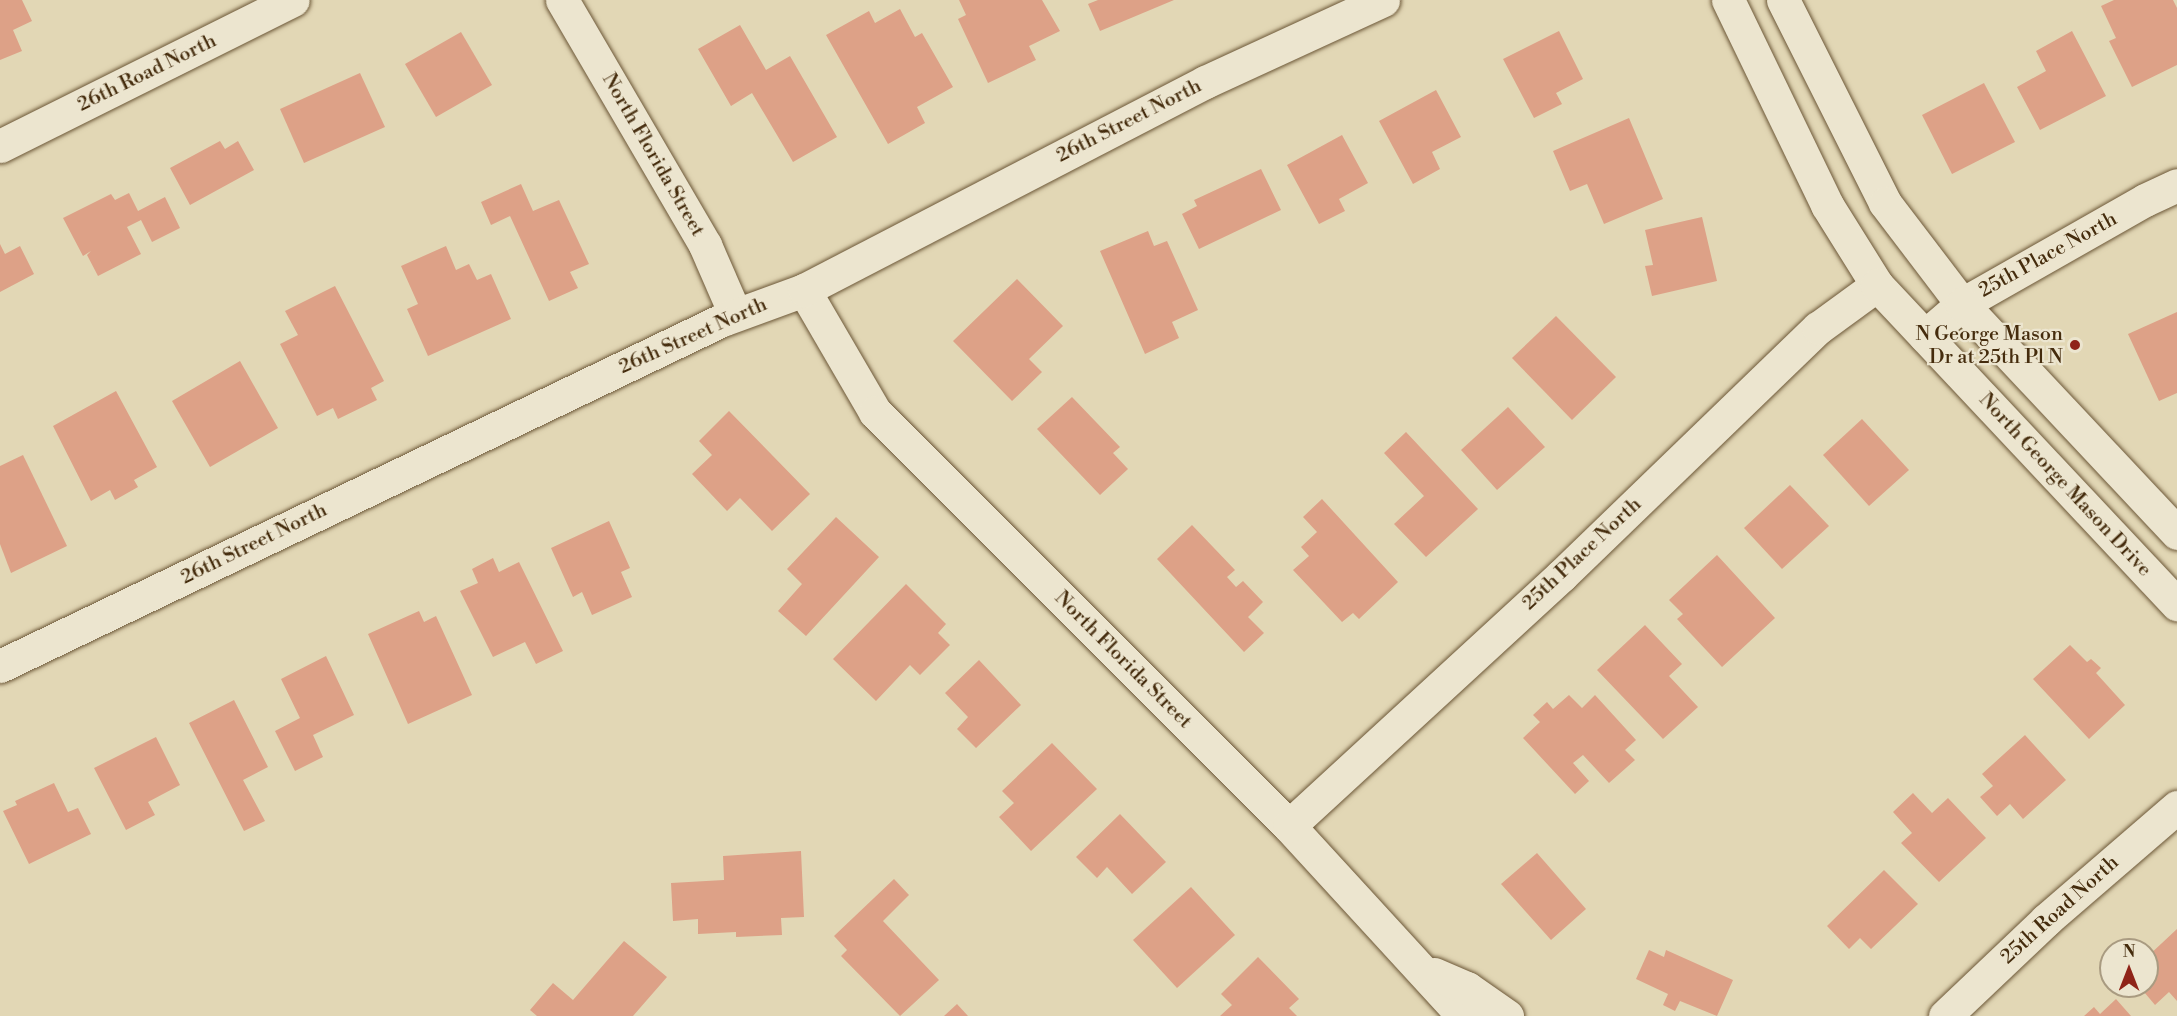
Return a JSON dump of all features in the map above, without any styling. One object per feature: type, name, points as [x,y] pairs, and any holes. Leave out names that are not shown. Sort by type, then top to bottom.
[{"type":"street","name":"26th Road North","points":[[0,146],[293,0]]},
{"type":"street","name":"North Florida Street","points":[[562,0],[705,245],[735,314]]},
{"type":"street","name":"26th Street North","points":[[0,666],[735,314],[804,290],[1205,81],[1383,0]]},
{"type":"street","name":"North George Mason Drive","points":[[1728,0],[1827,205],[1877,285],[2177,604]]},
{"type":"street","points":[[1783,0],[1885,203],[1962,304],[2177,533]]},
{"type":"street","name":"25th Place North","points":[[1925,336],[1962,304],[2145,200],[2177,185]]},
{"type":"street","name":"25th Place North","points":[[1289,826],[1562,575],[1818,328],[1877,285]]},
{"type":"street","name":"North Florida Street","points":[[804,290],[875,412],[1289,826],[1463,1016]]},
{"type":"street","name":"25th Road North","points":[[1946,1016],[2046,920],[2177,807]]},
{"type":"street","points":[[1419,968],[1467,988],[1507,1016]]},
{"type":"building","points":[[0,0],[22,0],[32,21],[13,30],[22,51],[0,60]]},
{"type":"building","points":[[959,0],[1042,0],[1060,31],[1029,46],[1036,60],[988,83],[958,19],[966,15]]},
{"type":"building","points":[[1098,0],[1174,0],[1100,31],[1088,4]]},
{"type":"building","points":[[2114,0],[2173,0],[2177,8],[2177,65],[2132,87],[2109,41],[2116,38],[2101,6]]},
{"type":"building","points":[[900,9],[915,37],[922,33],[953,87],[917,107],[925,123],[888,144],[826,35],[869,11],[875,23]]},
{"type":"building","points":[[740,25],[766,70],[790,56],[837,137],[793,162],[752,93],[731,106],[698,49]]},
{"type":"building","points":[[1559,31],[1583,79],[1556,93],[1562,104],[1534,118],[1503,59]]},
{"type":"building","points":[[2072,31],[2106,96],[2040,130],[2017,87],[2046,71],[2036,51]]},
{"type":"building","points":[[461,32],[492,85],[436,117],[405,64]]},
{"type":"building","points":[[360,73],[385,127],[304,163],[280,109]]},
{"type":"building","points":[[1984,83],[2015,142],[1952,174],[1922,115]]},
{"type":"building","points":[[1436,90],[1461,137],[1432,152],[1440,169],[1413,184],[1379,121]]},
{"type":"building","points":[[1629,118],[1663,199],[1604,224],[1587,184],[1570,191],[1553,151]]},
{"type":"building","points":[[1342,135],[1368,183],[1339,199],[1345,211],[1319,224],[1287,165]]},
{"type":"building","points":[[220,141],[225,149],[238,141],[254,170],[190,205],[170,168]]},
{"type":"building","points":[[1261,169],[1281,210],[1199,249],[1182,214],[1197,206],[1194,200]]},
{"type":"building","points":[[521,184],[533,211],[559,200],[589,264],[570,272],[578,288],[549,301],[510,216],[491,225],[481,202]]},
{"type":"building","points":[[129,193],[138,211],[165,197],[180,228],[152,242],[141,220],[127,227],[141,254],[98,276],[87,255],[91,251],[83,256],[63,218],[111,194],[115,200]]},
{"type":"building","points":[[1702,217],[1717,281],[1652,296],[1645,266],[1653,265],[1645,230]]},
{"type":"building","points":[[1148,231],[1154,246],[1167,241],[1198,310],[1172,322],[1179,338],[1145,354],[1100,251]]},
{"type":"building","points":[[0,244],[5,254],[20,246],[34,274],[0,292]]},
{"type":"building","points":[[446,246],[456,270],[469,264],[477,280],[491,274],[511,319],[428,356],[407,309],[418,304],[401,266]]},
{"type":"building","points":[[1017,279],[1063,326],[1029,359],[1042,372],[1012,401],[953,341]]},
{"type":"building","points":[[335,286],[384,381],[371,388],[377,400],[338,419],[333,408],[317,416],[280,344],[298,335],[285,311]]},
{"type":"building","points":[[2177,312],[2177,393],[2159,401],[2128,334]]},
{"type":"building","points":[[1556,316],[1616,377],[1572,420],[1512,358]]},
{"type":"building","points":[[240,361],[278,428],[210,467],[172,401]]},
{"type":"building","points":[[116,391],[157,467],[134,480],[138,487],[115,500],[110,490],[91,501],[53,426]]},
{"type":"building","points":[[1072,397],[1120,447],[1113,453],[1128,469],[1100,495],[1037,429]]},
{"type":"building","points":[[1508,407],[1545,447],[1497,490],[1461,450]]},
{"type":"building","points":[[729,411],[810,494],[772,531],[740,498],[727,511],[692,474],[712,455],[699,441]]},
{"type":"building","points":[[1862,419],[1909,470],[1869,506],[1823,455]]},
{"type":"building","points":[[1406,432],[1478,509],[1426,557],[1394,524],[1424,496],[1384,453]]},
{"type":"building","points":[[23,455],[67,546],[11,573],[0,544],[0,466]]},
{"type":"building","points":[[1790,485],[1829,526],[1782,569],[1744,528]]},
{"type":"building","points":[[1322,499],[1398,582],[1359,619],[1353,613],[1342,622],[1293,570],[1309,556],[1301,547],[1317,532],[1303,517]]},
{"type":"building","points":[[836,517],[879,557],[806,636],[778,611],[802,584],[787,569]]},
{"type":"building","points":[[609,521],[630,568],[621,572],[632,597],[592,615],[582,592],[573,597],[551,548]]},
{"type":"building","points":[[1192,525],[1235,570],[1227,577],[1236,587],[1243,581],[1263,602],[1248,617],[1264,633],[1244,652],[1157,559]]},
{"type":"building","points":[[1717,555],[1775,618],[1722,667],[1677,619],[1683,614],[1669,600]]},
{"type":"building","points":[[493,558],[499,572],[519,562],[563,651],[536,664],[525,642],[493,657],[460,591],[478,583],[472,569]]},
{"type":"building","points":[[906,584],[946,624],[938,633],[950,645],[920,675],[910,665],[876,701],[833,659]]},
{"type":"building","points":[[419,611],[424,622],[436,616],[472,695],[408,724],[368,634]]},
{"type":"building","points":[[1645,625],[1682,664],[1669,676],[1698,707],[1663,739],[1597,670]]},
{"type":"building","points":[[2070,645],[2087,662],[2091,659],[2101,668],[2096,673],[2125,705],[2089,739],[2033,679]]},
{"type":"building","points":[[326,656],[354,715],[313,735],[323,757],[295,771],[275,731],[300,718],[281,679]]},
{"type":"building","points":[[979,660],[1021,705],[976,748],[957,729],[968,717],[945,693]]},
{"type":"building","points":[[1569,695],[1582,708],[1595,695],[1636,740],[1625,750],[1635,760],[1609,783],[1583,755],[1573,763],[1589,781],[1575,794],[1523,738],[1540,722],[1533,715],[1547,702],[1553,709]]},
{"type":"building","points":[[234,700],[268,767],[243,780],[265,821],[244,831],[189,723]]},
{"type":"building","points":[[2025,735],[2066,780],[2023,819],[2010,804],[1997,816],[1980,797],[1993,786],[1982,774]]},
{"type":"building","points":[[156,737],[180,785],[148,802],[155,815],[126,830],[94,768]]},
{"type":"building","points":[[1052,743],[1097,789],[1031,851],[999,817],[1014,803],[1002,791]]},
{"type":"building","points":[[54,783],[68,812],[78,808],[91,834],[29,864],[3,811],[17,805],[15,801]]},
{"type":"building","points":[[1913,793],[1932,813],[1948,798],[1986,838],[1939,882],[1901,843],[1912,833],[1893,812]]},
{"type":"building","points":[[1120,814],[1166,862],[1132,894],[1107,867],[1097,878],[1076,857]]},
{"type":"building","points":[[801,851],[804,917],[781,918],[782,935],[736,937],[736,932],[698,934],[698,919],[673,921],[671,883],[724,880],[723,856]]},
{"type":"building","points":[[1537,853],[1586,909],[1551,940],[1501,884]]},
{"type":"building","points":[[1884,870],[1918,904],[1871,949],[1860,938],[1849,949],[1827,926]]},
{"type":"building","points":[[894,879],[909,895],[883,921],[939,980],[900,1016],[841,956],[847,950],[834,936]]},
{"type":"building","points":[[1191,887],[1235,935],[1177,988],[1133,940]]},
{"type":"building","points":[[2177,929],[2177,1001],[2169,992],[2155,1005],[2149,998],[2159,998],[2159,946]]},
{"type":"building","points":[[624,941],[667,977],[633,1016],[537,1016],[530,1010],[553,983],[573,1000]]},
{"type":"building","points":[[1649,950],[1664,957],[1666,950],[1733,980],[1717,1016],[1680,1001],[1675,1011],[1663,1005],[1668,994],[1636,979]]},
{"type":"building","points":[[1258,957],[1299,999],[1289,1008],[1297,1016],[1220,1016],[1232,1005],[1221,994]]},
{"type":"building","points":[[2116,999],[2131,1016],[2084,1016],[2094,1007],[2100,1014]]},
{"type":"building","points":[[957,1004],[968,1016],[944,1016]]},
{"type":"place","name":"N George Mason Dr at 25th Pl N","points":[[2075,345]]}]
